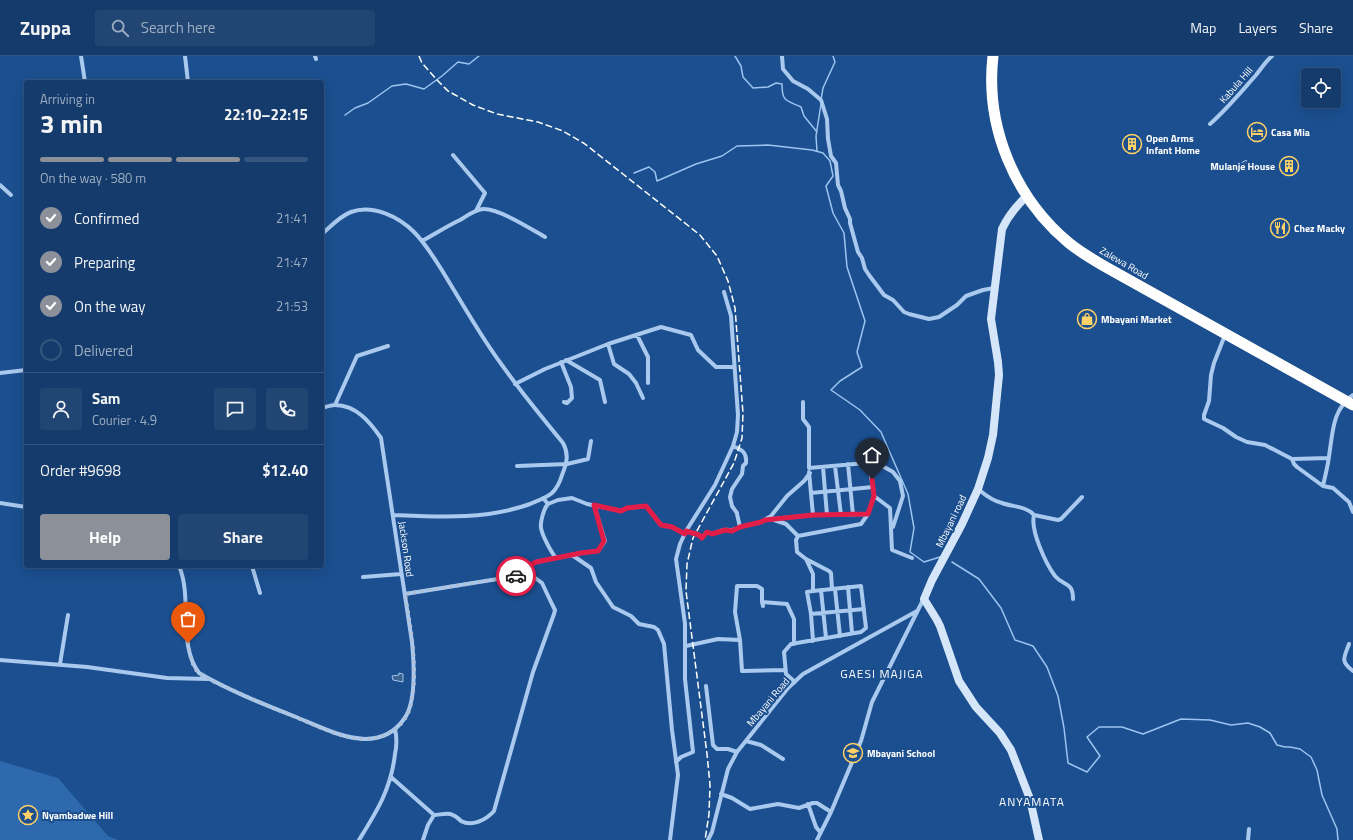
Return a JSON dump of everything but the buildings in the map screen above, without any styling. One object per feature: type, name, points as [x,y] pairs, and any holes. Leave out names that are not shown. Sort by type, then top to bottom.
[{"type":"highway","name":"Zalewa Road","points":[[993,56],[991,88],[993,108],[1000,141],[1011,169],[1027,196],[1045,220],[1069,243],[1104,266],[1350,400]]},
{"type":"street","points":[[81,56],[85,80]]},
{"type":"street","points":[[185,56],[188,80]]},
{"type":"street","points":[[782,56],[782,70],[793,81],[808,89],[821,100],[827,119],[831,156],[837,167],[838,185],[850,219],[858,252],[869,275],[884,295],[893,300],[904,312],[913,316],[929,319],[939,317],[950,310],[966,296],[983,290],[995,288]]},
{"type":"street","name":"Kabula Hill","points":[[1210,124],[1235,99],[1258,73],[1265,62],[1272,56]]},
{"type":"street","points":[[453,155],[485,193],[476,211]]},
{"type":"street","points":[[0,185],[11,196]]},
{"type":"street","name":"Mbayani road","points":[[817,840],[831,812],[861,741],[872,702],[924,599],[932,580],[962,524],[978,489],[988,458],[993,435],[998,362],[991,319],[1002,229],[1006,220],[1017,205],[1027,196]]},
{"type":"street","points":[[324,232],[335,222],[350,212],[362,209],[378,211],[407,226],[422,242],[486,342],[515,384],[563,443],[567,454],[567,464],[557,487],[553,492],[543,498],[515,509],[472,516],[393,515]]},
{"type":"street","points":[[422,242],[442,229],[476,211],[484,209],[518,221],[545,237]]},
{"type":"street","points":[[676,762],[681,757],[693,752],[685,679],[686,646],[684,610],[676,559],[680,544],[686,532],[715,485],[733,446],[737,432],[738,416],[731,316],[724,292]]},
{"type":"street","points":[[515,384],[566,360],[608,344],[661,327],[691,335],[698,350],[716,366],[734,367]]},
{"type":"street","points":[[1226,333],[1214,363],[1211,375],[1209,401],[1204,419],[1223,428],[1236,437],[1247,442],[1266,445],[1292,459],[1329,458]]},
{"type":"street","points":[[637,335],[648,357],[648,383]]},
{"type":"street","points":[[608,344],[614,364],[629,374],[636,383],[643,398]]},
{"type":"street","points":[[335,405],[357,356],[388,346]]},
{"type":"street","points":[[566,360],[600,380],[605,402]]},
{"type":"street","points":[[561,362],[571,387],[572,398],[567,403],[564,402]]},
{"type":"street","points":[[0,373],[24,370]]},
{"type":"street","points":[[1323,486],[1329,458],[1334,421],[1340,408],[1350,400]]},
{"type":"street","points":[[803,402],[803,419],[809,427],[809,471],[813,515]]},
{"type":"street","name":"Jackson Road","points":[[324,408],[335,405],[348,408],[362,414],[381,438],[412,642],[414,670],[409,711],[395,729]]},
{"type":"street","points":[[517,466],[567,464],[588,459],[591,441]]},
{"type":"street","points":[[733,446],[744,451],[746,454],[746,463],[742,468],[742,474],[732,488],[730,497],[732,506],[737,513],[740,527]]},
{"type":"street","points":[[1292,459],[1297,467],[1323,486],[1333,488],[1348,502],[1353,512]]},
{"type":"street","points":[[798,536],[862,524],[868,514],[874,496],[870,470],[866,463]]},
{"type":"street","points":[[556,558],[551,551],[541,528],[544,508],[548,504],[558,500],[572,498],[621,511],[627,508],[646,506],[661,525],[699,535],[702,538],[707,532],[710,534],[717,534],[725,530],[732,531],[740,527],[765,520],[771,516],[787,496],[804,482],[809,471],[823,467],[848,464],[878,463],[893,472],[900,481],[903,496],[892,529]]},
{"type":"street","points":[[848,464],[853,515]]},
{"type":"street","points":[[835,466],[841,515]]},
{"type":"street","points":[[823,467],[827,515]]},
{"type":"street","points":[[811,493],[873,487]]},
{"type":"street","points":[[978,489],[992,500],[1028,510],[1034,515],[1058,520],[1061,519],[1082,497]]},
{"type":"street","points":[[874,496],[890,508],[892,550],[912,558]]},
{"type":"street","points":[[543,498],[548,504]]},
{"type":"street","points":[[0,503],[24,507]]},
{"type":"street","points":[[522,575],[529,566],[536,562],[598,551],[604,541],[594,505]]},
{"type":"street","points":[[765,520],[813,515],[868,514]]},
{"type":"street","points":[[1034,515],[1033,525],[1046,560],[1056,577],[1060,581],[1069,585],[1073,598]]},
{"type":"street","points":[[773,519],[786,524],[798,536]]},
{"type":"street","points":[[798,536],[796,540],[797,552],[806,559],[831,573],[840,636]]},
{"type":"street","points":[[572,555],[591,568],[596,582],[613,607],[631,616],[639,624],[654,627],[661,634],[664,644],[678,775],[670,840]]},
{"type":"street","points":[[806,559],[813,574],[813,591]]},
{"type":"street","points":[[180,568],[184,584],[186,627],[191,658],[194,667],[199,673],[268,706],[332,732],[364,739],[388,734],[395,729],[397,741],[392,777],[384,797],[359,840]]},
{"type":"street","points":[[253,568],[260,593]]},
{"type":"street","points":[[363,577],[402,574]]},
{"type":"street","points":[[392,777],[434,815],[450,814],[462,821],[474,823],[486,818],[494,811],[533,672],[551,627],[554,614],[553,606],[542,583],[534,577],[522,575],[405,594]]},
{"type":"street","points":[[785,670],[742,671],[740,640],[735,612],[737,586],[757,586],[762,589],[763,604],[787,604],[794,619],[794,644]]},
{"type":"street","points":[[795,682],[786,674],[785,670],[784,652],[791,644],[813,641],[861,632],[866,628],[861,586],[807,592],[811,614],[813,641]]},
{"type":"street","points":[[848,587],[852,633]]},
{"type":"street","points":[[821,590],[826,638]]},
{"type":"street","points":[[924,599],[937,620],[959,681],[976,707],[1000,733],[1011,750],[1030,799],[1039,840]]},
{"type":"street","points":[[811,614],[864,609]]},
{"type":"street","name":"Mbayani Road","points":[[708,840],[712,832],[728,769],[737,752],[788,688],[802,674],[917,611]]},
{"type":"street","points":[[60,664],[68,615]]},
{"type":"street","points":[[686,646],[718,639],[740,640]]},
{"type":"street","points":[[1349,644],[1344,658],[1345,665],[1353,671]]},
{"type":"street","points":[[0,660],[60,664],[168,678],[209,679]]},
{"type":"street","points":[[706,686],[713,745],[718,749],[728,749],[737,752]]},
{"type":"street","points":[[746,741],[761,745],[783,760]]},
{"type":"street","points":[[721,794],[732,798],[750,809],[778,804],[799,808],[808,804],[817,803],[831,812]]},
{"type":"street","points":[[808,804],[816,826],[820,832]]},
{"type":"street","points":[[422,840],[434,815]]},
{"type":"street","points":[[1248,840],[1249,829]]},
{"type":"shaded area","points":[[1246,160],[1252,167],[1247,171],[1241,163]]},
{"type":"shaded area","points":[[399,673],[403,674],[403,682],[393,680],[392,676],[399,675]]},
{"type":"shaded area","points":[[0,761],[58,778],[108,836],[118,840],[0,840]]},
{"type":"waterway","points":[[345,115],[355,108],[368,103],[392,86],[406,84],[424,89],[458,62],[469,64],[479,56]]},
{"type":"waterway","points":[[735,56],[741,66],[743,77],[753,88],[768,87],[776,83],[782,84],[783,94],[786,100],[801,107],[804,116],[817,132]]},
{"type":"waterway","points":[[821,100],[823,88],[835,62],[833,56]]},
{"type":"waterway","points":[[817,151],[816,136],[821,104]]},
{"type":"waterway","points":[[634,173],[649,167],[655,172],[657,181],[696,164],[722,156],[737,146],[768,145],[812,150],[823,153],[830,161],[833,176],[826,186],[833,213],[844,233],[847,267],[865,321],[857,352],[862,367],[840,381],[831,390],[860,410],[881,432],[908,494],[914,528],[910,552],[924,562],[940,557]]},
{"type":"waterway","points":[[952,562],[979,579],[1001,608],[1015,640],[1033,646],[1047,667],[1058,696],[1064,728],[1068,763],[1087,772],[1100,756],[1087,737],[1099,727],[1122,727],[1143,734],[1181,719],[1210,720],[1231,725],[1248,723],[1260,727],[1270,733],[1277,745],[1300,749],[1311,757],[1317,770],[1322,795],[1337,829],[1338,840]]},
{"type":"railway","points":[[419,56],[422,63],[448,91],[473,105],[497,114],[538,122],[563,131],[585,144],[700,235],[717,256],[728,281],[735,308],[743,413],[742,438],[734,463],[693,538],[687,564],[686,591],[710,785],[709,814],[705,840]]},
{"type":"way so far","points":[[188,643],[194,667],[199,673],[209,679],[247,697],[332,732],[354,738],[364,739],[380,737],[395,729],[409,711],[414,670],[412,642],[405,594],[516,576]]},
{"type":"place","name":"Casa Mia","points":[[1257,132]]},
{"type":"place","name":"Open Arms Infant Home","points":[[1132,144]]},
{"type":"place","name":"Mulanje House","points":[[1289,166]]},
{"type":"place","name":"Chez Macky","points":[[1280,228]]},
{"type":"place","name":"Mbayani Market","points":[[1087,319]]},
{"type":"place","name":"Mbayani School","points":[[853,753]]},
{"type":"place","name":"Nyambadwe Hill","points":[[28,815]]},
{"type":"district","name":"GAESI MAJIGA","points":[[882,673]]},
{"type":"district","name":"ANYAMATA","points":[[1032,801]]},
{"type":"route","points":[[516,576],[522,575],[529,566],[536,562],[598,551],[604,541],[594,505],[621,511],[627,508],[646,506],[661,525],[672,527],[685,534],[686,531],[699,535],[702,538],[707,532],[710,534],[717,534],[725,530],[732,531],[740,527],[761,522],[763,520],[813,515],[868,514],[874,496],[872,479]]}]
